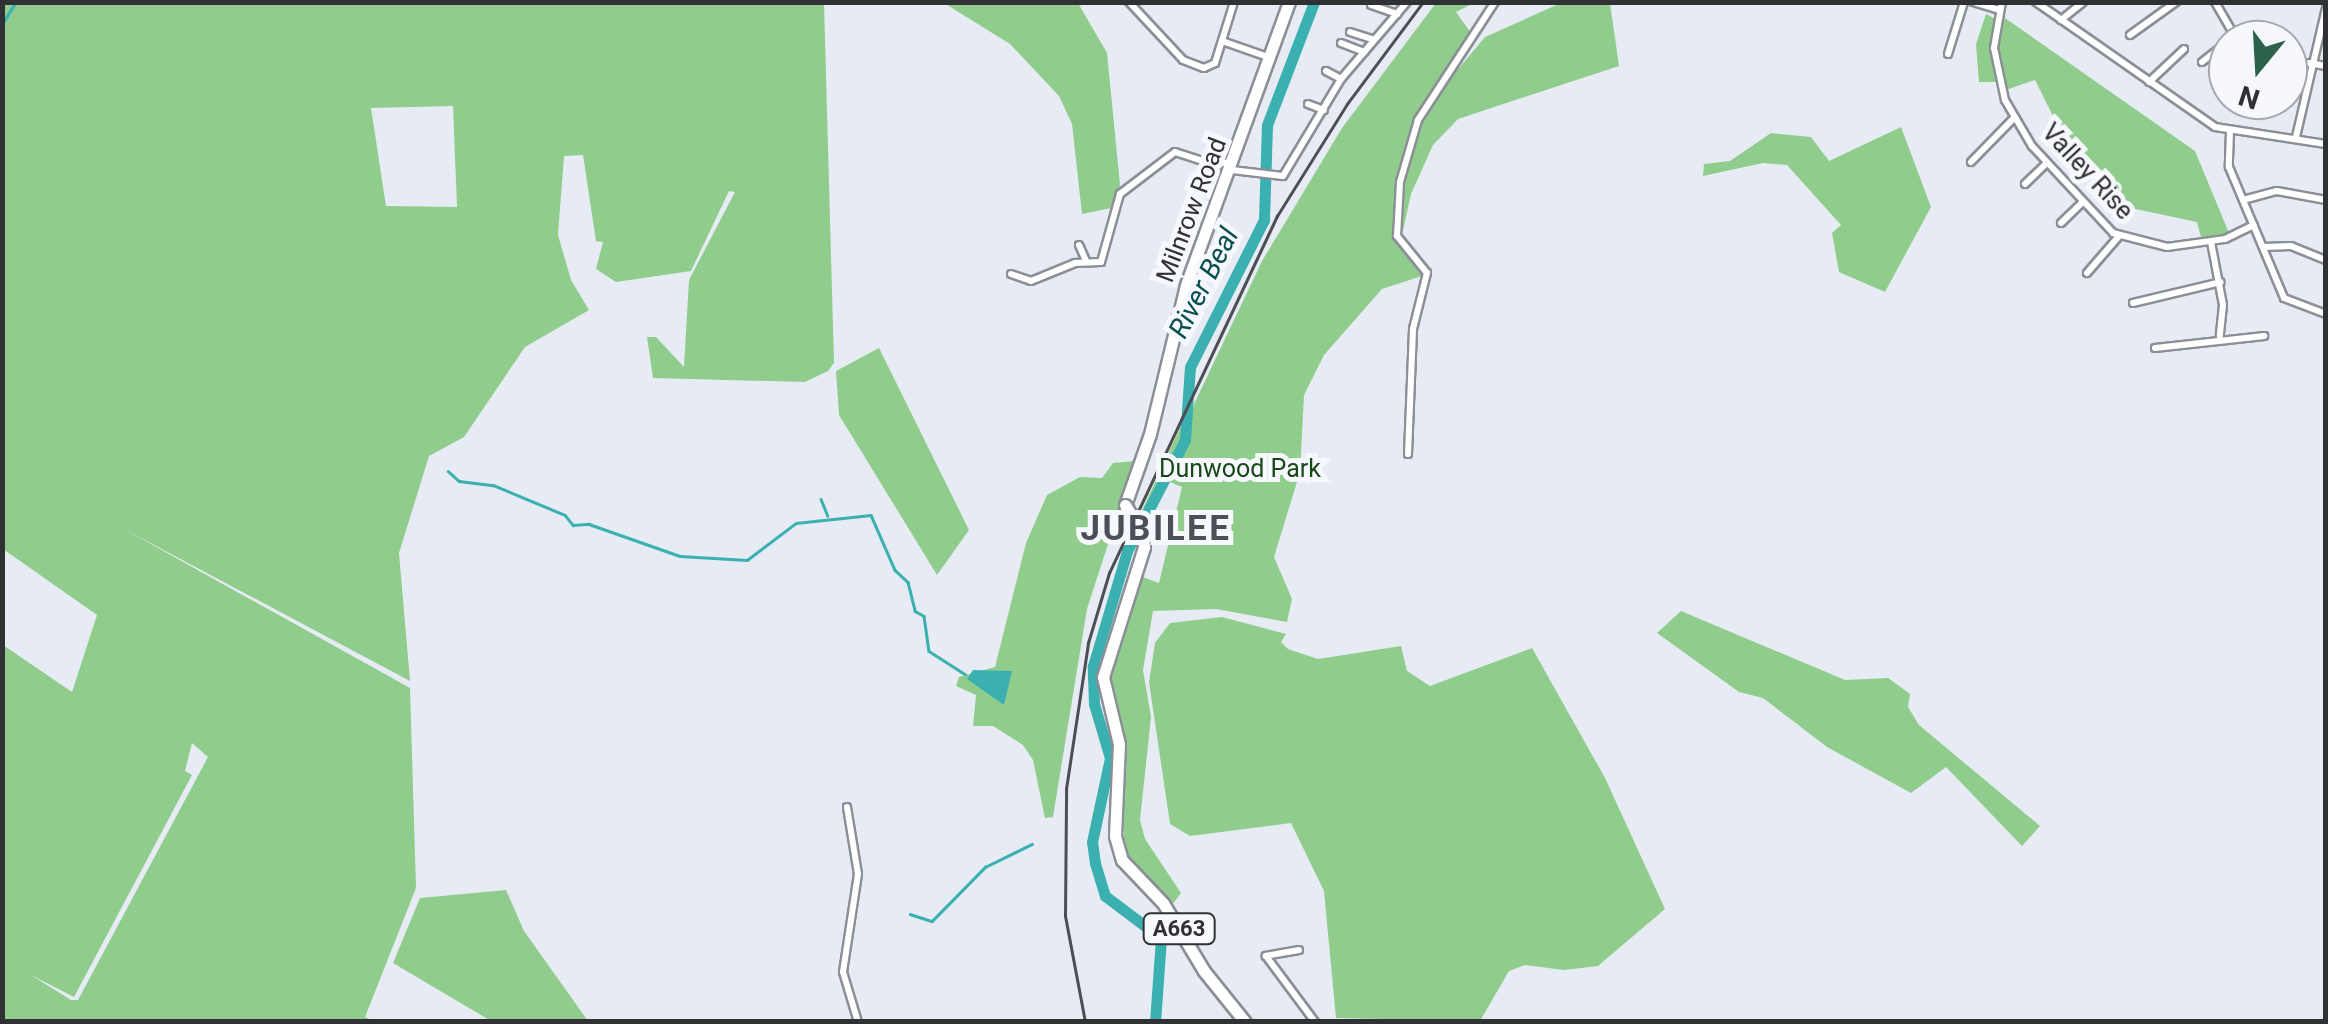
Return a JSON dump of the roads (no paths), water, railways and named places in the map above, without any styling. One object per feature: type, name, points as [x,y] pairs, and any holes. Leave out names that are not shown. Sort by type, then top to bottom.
[{"type":"main road","name":"Milnrow Road","points":[[1245,1022],[1204,971],[1163,903],[1122,860],[1115,836],[1119,744],[1102,677],[1144,546],[1142,532],[1125,505],[1150,434],[1184,291],[1233,166],[1289,2]]},
{"type":"street","points":[[1129,2],[1183,60],[1210,66],[1234,2]]},
{"type":"street","points":[[1012,274],[1030,281],[1105,256],[1120,194],[1174,152],[1233,166],[1260,178],[1276,178],[1341,80],[1407,2]]},
{"type":"street","points":[[1408,454],[1413,329],[1426,273],[1397,236],[1400,182],[1418,120],[1495,2]]},
{"type":"street","points":[[1948,54],[1964,2]]},
{"type":"street","points":[[1973,2],[2001,6]]},
{"type":"street","points":[[2036,2],[2206,122],[2230,131],[2326,144]]},
{"type":"street","points":[[2060,20],[2083,2]]},
{"type":"street","points":[[2130,36],[2176,2]]},
{"type":"street","points":[[2216,2],[2226,20]]},
{"type":"street","points":[[2222,9],[2232,2]]},
{"type":"street","points":[[1371,4],[1397,14]]},
{"type":"street","name":"Valley Rise","points":[[2001,6],[1996,68],[2014,118],[2046,164],[2119,236],[2167,247],[2211,242],[2254,225]]},
{"type":"street","points":[[2296,137],[2309,63],[2326,8]]},
{"type":"street","points":[[1350,32],[1374,40]]},
{"type":"street","points":[[1222,40],[1270,58]]},
{"type":"street","points":[[1341,44],[1364,52]]},
{"type":"street","points":[[2150,82],[2184,49]]},
{"type":"street","points":[[2202,62],[2208,58]]},
{"type":"street","points":[[2309,63],[2326,66]]},
{"type":"street","points":[[1326,71],[1341,80]]},
{"type":"street","points":[[1308,104],[1324,110]]},
{"type":"street","points":[[1971,162],[2014,118]]},
{"type":"street","points":[[2230,131],[2228,167],[2284,298],[2326,314]]},
{"type":"street","points":[[2025,184],[2046,164]]},
{"type":"street","points":[[2242,200],[2276,191],[2326,200]]},
{"type":"street","points":[[2061,223],[2082,203]]},
{"type":"street","points":[[2087,273],[2119,236]]},
{"type":"street","points":[[2211,242],[2220,282],[2220,336]]},
{"type":"street","points":[[1080,246],[1086,261]]},
{"type":"street","points":[[2263,248],[2291,246],[2326,260]]},
{"type":"street","points":[[2133,303],[2220,282]]},
{"type":"street","points":[[2155,348],[2220,336],[2264,336]]},
{"type":"street","points":[[848,807],[858,874],[843,972],[858,1022]]},
{"type":"street","points":[[1299,950],[1266,956],[1316,1022]]},
{"type":"water","points":[[973,670],[1012,671],[1004,705],[967,679]]},
{"type":"waterway","points":[[2,24],[16,2]]},
{"type":"waterway","name":"River Beal","points":[[1155,1022],[1161,938],[1105,896],[1095,863],[1092,842],[1110,758],[1094,704],[1093,666],[1127,551],[1185,440],[1190,367],[1264,220],[1267,125],[1314,2]]},
{"type":"waterway","points":[[448,471],[459,481],[493,485],[565,515],[573,525],[589,524],[680,556],[747,560],[796,523],[871,515],[895,570],[908,582],[915,611],[924,616],[929,651],[965,674]]},
{"type":"waterway","points":[[821,499],[828,516]]},
{"type":"waterway","points":[[910,914],[932,921],[985,867],[1032,844]]},
{"type":"tram line","points":[[1085,1022],[1065,916],[1066,789],[1088,643],[1109,573],[1277,216],[1347,104],[1423,2]]},
{"type":"district","name":"JUBILEE","points":[[1156,529]]},
{"type":"park label","name":"Dunwood Park","points":[[1240,469]]}]
